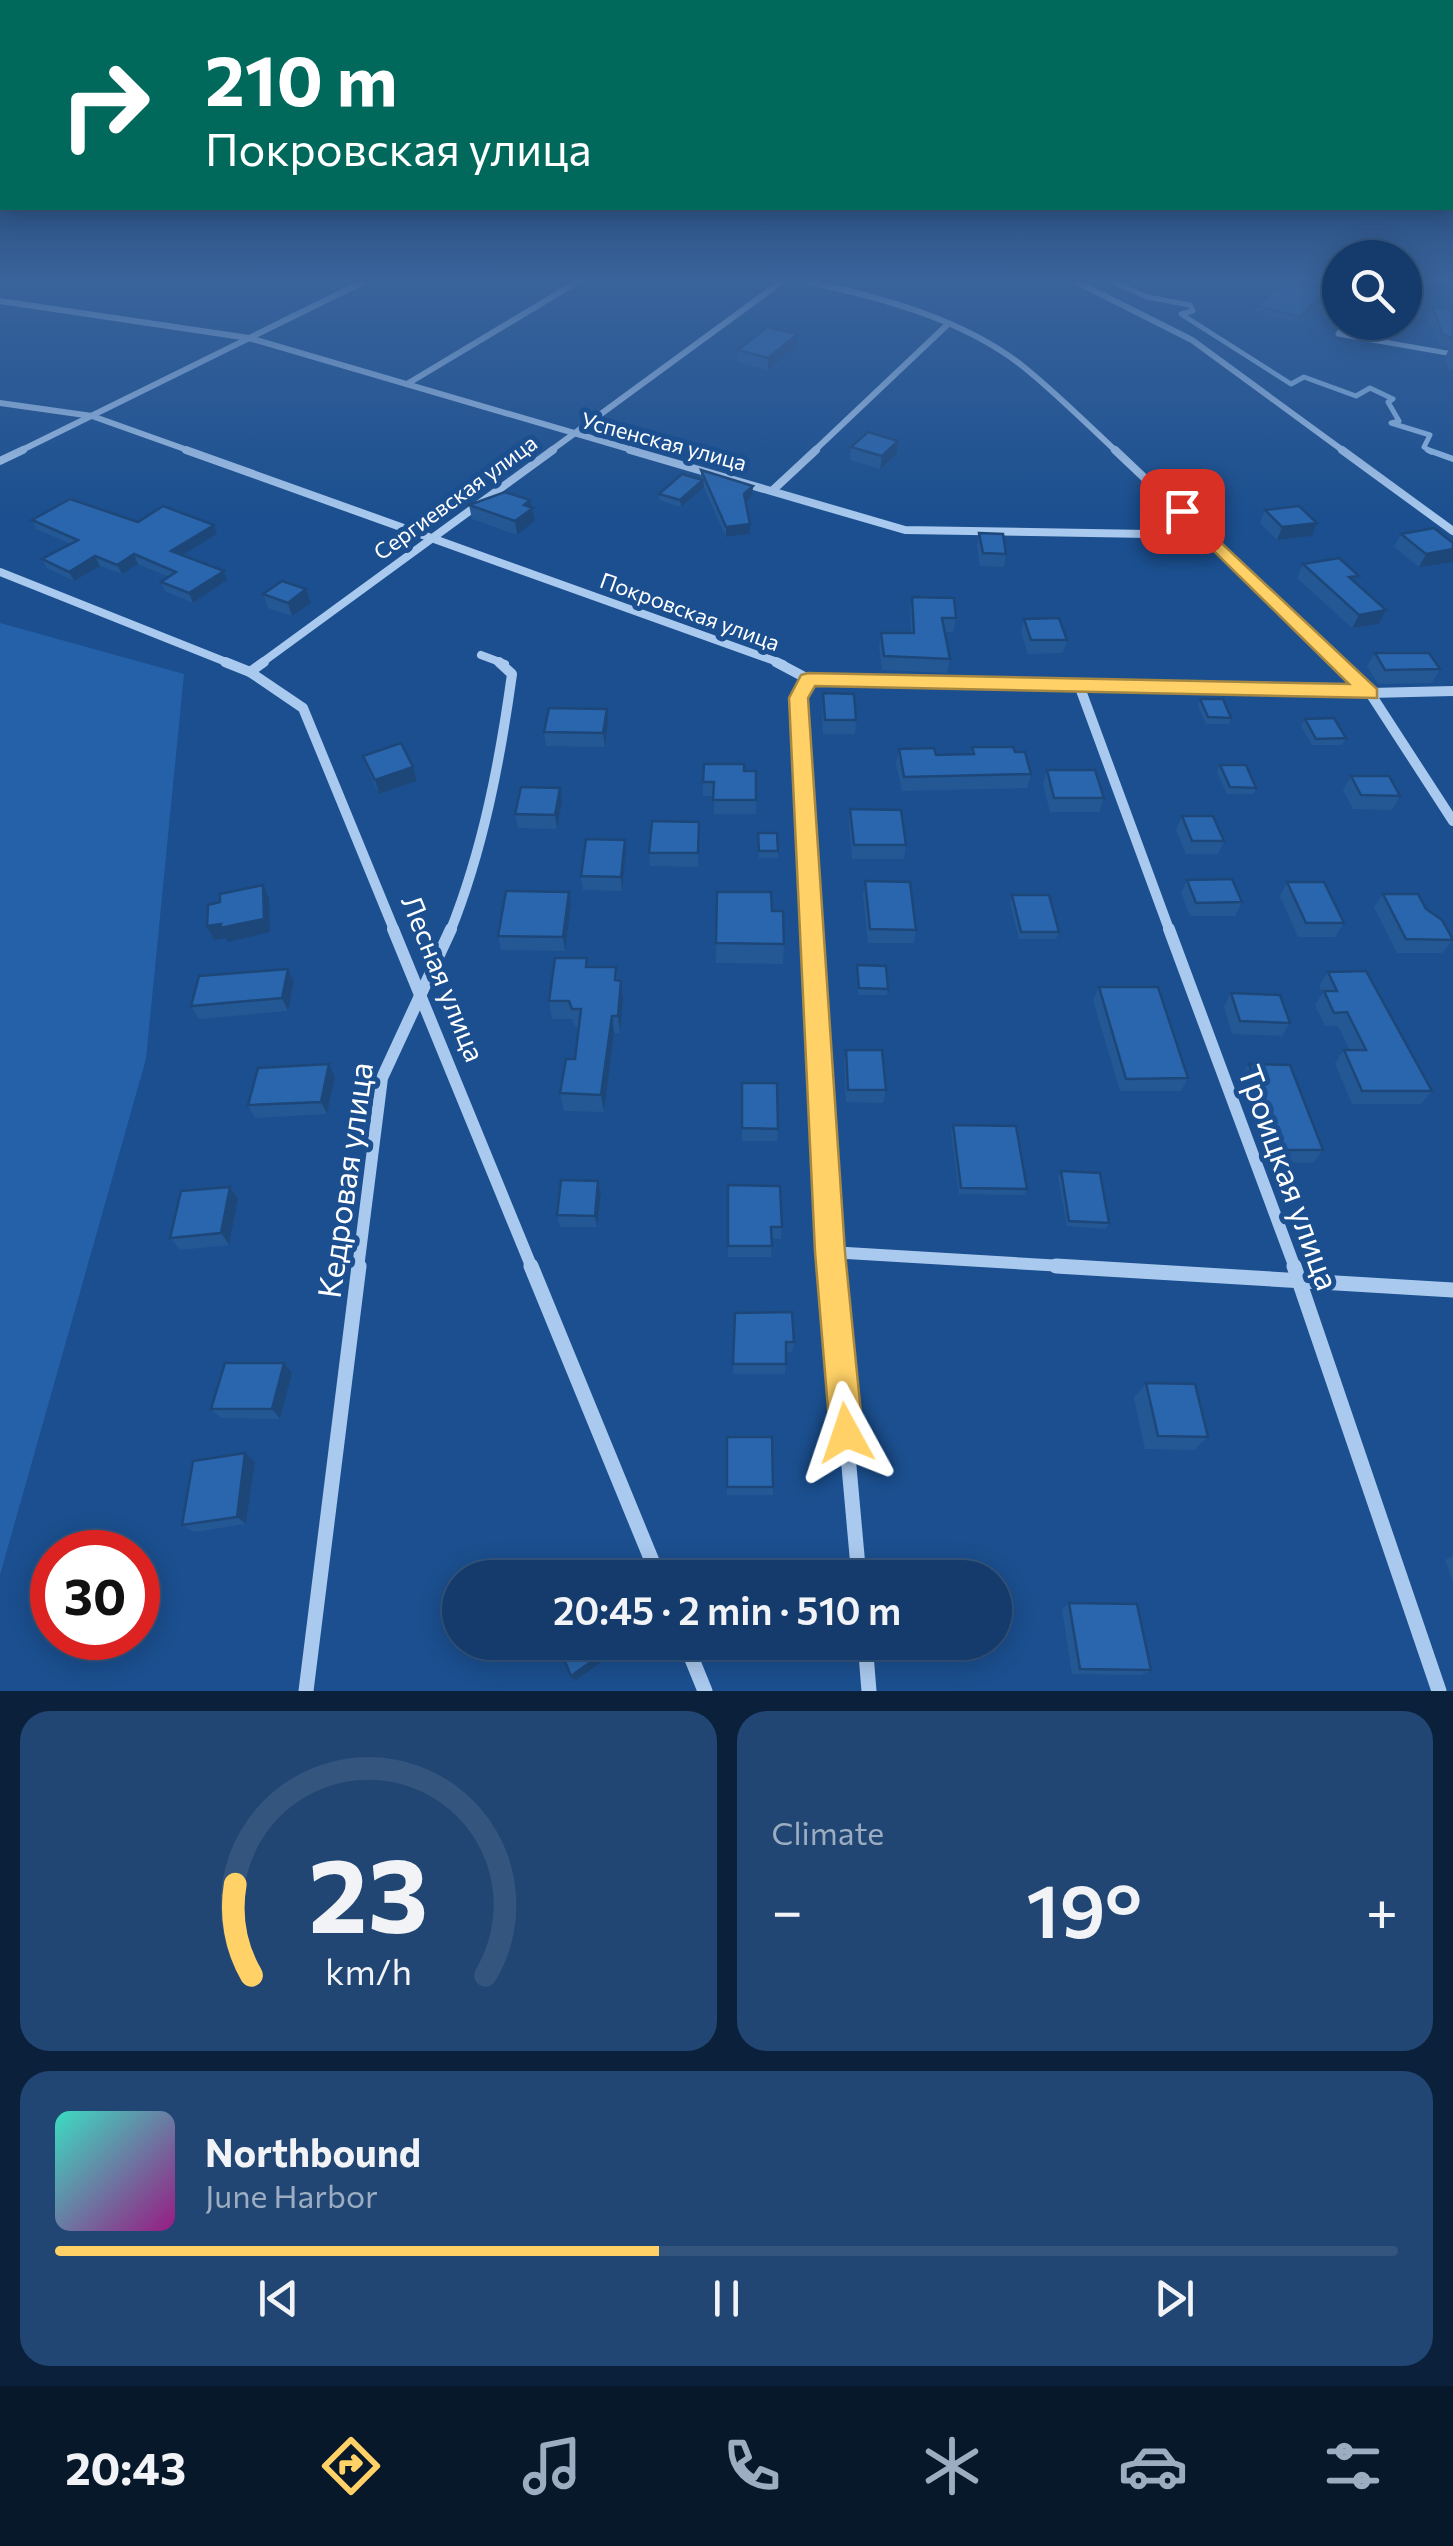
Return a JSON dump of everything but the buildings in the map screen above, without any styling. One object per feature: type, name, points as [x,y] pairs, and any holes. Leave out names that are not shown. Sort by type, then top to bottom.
[{"type":"street","points":[[0,461],[203,361]]},
{"type":"street","name":"Успенская улица","points":[[328,361],[570,434],[918,531],[1208,535]]},
{"type":"street","points":[[407,384],[446,361]]},
{"type":"street","name":"Сергиевская улица","points":[[250,672],[671,361]]},
{"type":"street","points":[[773,490],[909,361]]},
{"type":"street","points":[[1012,361],[1024,367],[1208,535],[1370,694],[1453,821]]},
{"type":"street","points":[[1221,361],[1453,531]]},
{"type":"street","name":"Покровская улица","points":[[0,403],[92,416],[433,535],[790,667],[808,680],[1333,688],[1370,694],[1453,690]]},
{"type":"street","name":"Лесная улица","points":[[0,572],[250,672],[303,708],[652,1560]]},
{"type":"street","name":"Кедровая улица","points":[[306,1691],[382,1078],[396,1034],[452,925],[507,714],[512,674],[505,664],[481,656]]},
{"type":"street","points":[[808,680],[798,698],[830,1252],[857,1560]]},
{"type":"street","name":"Троицкая улица","points":[[1078,685],[1300,1282],[1440,1691]]},
{"type":"street","points":[[830,1252],[1453,1290]]},
{"type":"street","points":[[692,1660],[705,1691]]},
{"type":"street","points":[[867,1660],[870,1691]]},
{"type":"shaded area","points":[[0,623],[184,674],[146,1059],[0,1575]]},
{"type":"waterway","points":[[1255,361],[1291,384],[1304,377],[1356,396],[1370,388],[1393,399],[1388,402],[1399,421],[1391,423],[1430,435],[1424,447],[1428,450]]},
{"type":"waterway","points":[[1428,450],[1453,459]]},
{"type":"route","points":[[846,1433],[830,1252],[798,698],[808,680],[843,684],[1333,688],[1370,694],[1182,511]]}]
